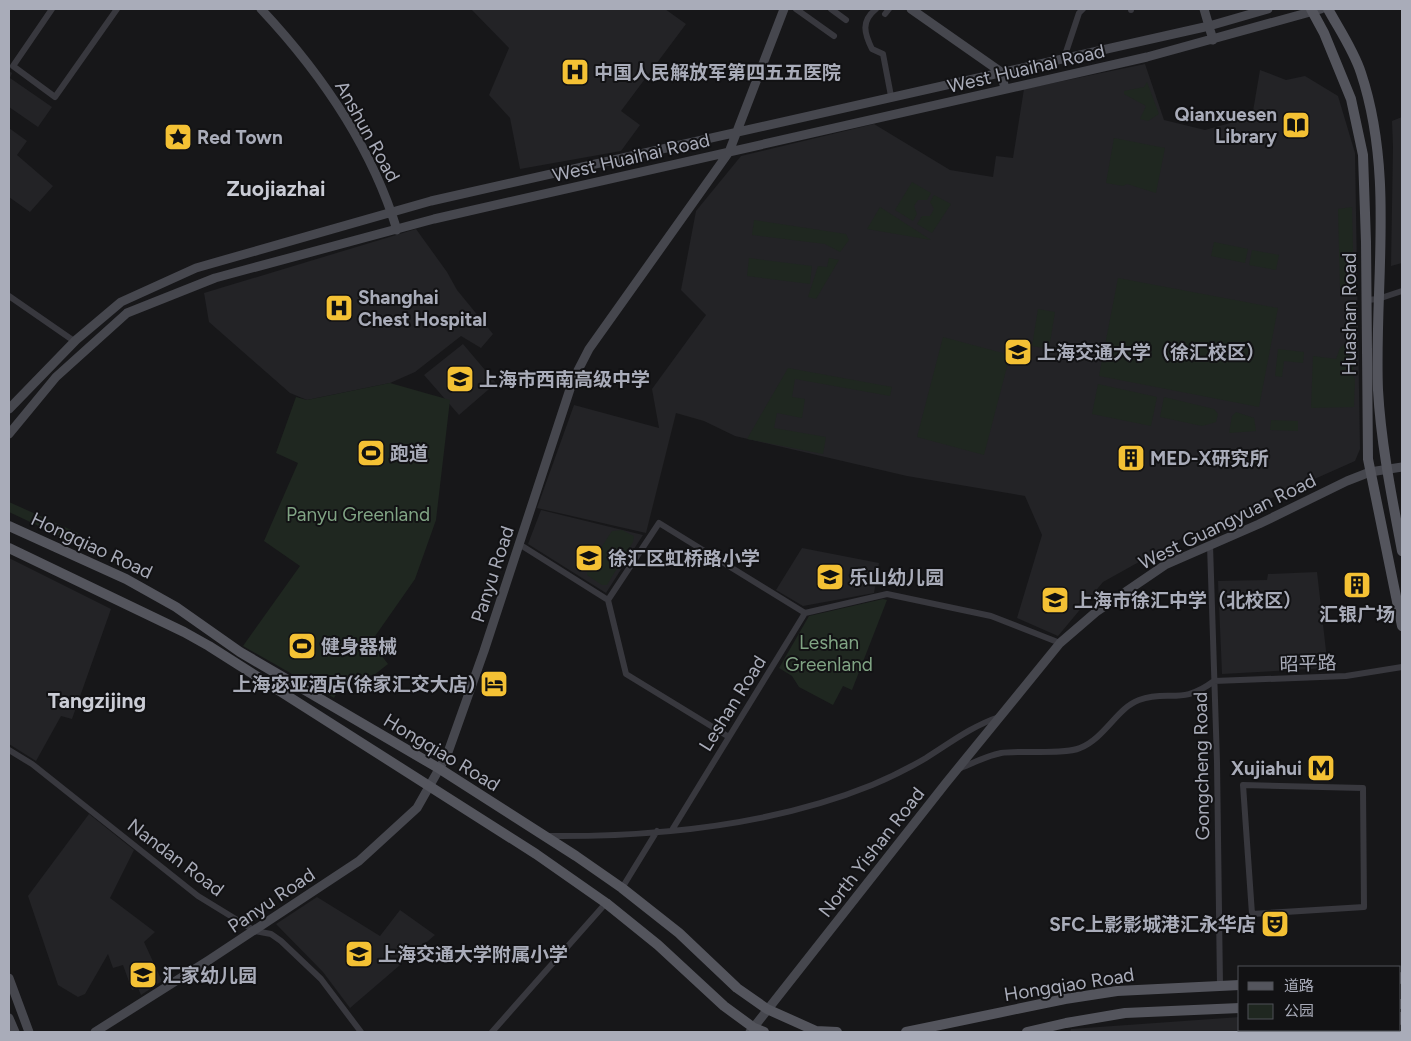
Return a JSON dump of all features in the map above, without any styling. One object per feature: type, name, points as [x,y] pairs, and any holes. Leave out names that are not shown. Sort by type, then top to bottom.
[{"type":"main road","name":"Anshun Road","points":[[261,9],[295,47],[336,100],[374,170],[397,230]]},
{"type":"main road","name":"Panyu Road","points":[[95,1032],[359,861],[417,808],[440,769],[484,651],[573,380],[589,349],[729,152],[784,9]]},
{"type":"main road","points":[[911,9],[1001,72],[1005,89]]},
{"type":"main road","points":[[1204,9],[1213,40]]},
{"type":"main road","name":"West Huaihai Road","points":[[9,409],[74,341],[121,302],[181,273],[431,201],[738,130],[1209,26],[1268,9]]},
{"type":"main road","name":"Huashan Road","points":[[1328,9],[1361,72],[1376,136],[1379,174],[1378,390],[1386,469],[1402,551]]},
{"type":"main road","name":"West Huaihai Road","points":[[9,434],[56,377],[127,313],[215,278],[434,219],[1213,40],[1315,10]]},
{"type":"main road","name":"Huashan Road","points":[[1315,10],[1352,99],[1363,155],[1367,300],[1365,341],[1368,459],[1402,626]]},
{"type":"main road","name":"West Guangyuan Road","points":[[1002,716],[1060,643],[1096,612],[1165,565],[1370,472],[1402,467]]},
{"type":"main road","name":"Hongqiao Road","points":[[9,526],[79,556],[147,590],[240,652],[440,769],[622,888],[679,933],[737,988],[767,1010],[816,1031],[837,1032]]},
{"type":"main road","name":"Hongqiao Road","points":[[9,548],[192,637],[536,854],[606,903],[658,945],[752,1030],[764,1032]]},
{"type":"main road","name":"North Yishan Road","points":[[752,1030],[957,769],[1002,716]]},
{"type":"main road","points":[[9,978],[29,1032]]},
{"type":"main road","name":"Hongqiao Road","points":[[906,1032],[1065,999],[1117,991],[1238,985]]},
{"type":"main road","name":"Hongqiao Road","points":[[1027,1032],[1125,1013],[1238,1008]]},
{"type":"main road","points":[[9,1018],[15,1032]]},
{"type":"street","points":[[52,9],[13,66],[55,97],[117,9]]},
{"type":"street","points":[[796,9],[834,36]]},
{"type":"street","points":[[831,9],[846,20]]},
{"type":"street","points":[[876,9],[868,15],[864,32],[872,49],[882,54],[891,96]]},
{"type":"street","points":[[1064,58],[1082,9]]},
{"type":"street","points":[[1367,300],[1378,299],[1402,291]]},
{"type":"street","points":[[9,296],[74,341]]},
{"type":"street","points":[[608,600],[659,523],[805,613],[887,594],[991,616],[1060,643]]},
{"type":"street","points":[[519,544],[608,600],[626,674],[729,737]]},
{"type":"street","name":"Gongcheng Road","points":[[1210,545],[1220,986]]},
{"type":"street","name":"Leshan Road","points":[[672,830],[805,613]]},
{"type":"street","name":"昭平路","points":[[1214,681],[1346,676],[1402,667]]},
{"type":"street","points":[[957,769],[1000,753],[1078,749],[1097,739],[1130,705],[1138,700],[1151,697],[1181,697],[1200,692],[1214,681]]},
{"type":"street","points":[[544,836],[591,836],[672,830],[760,818],[840,796],[900,772],[981,723],[1002,716]]},
{"type":"street","name":"Nandan Road","points":[[9,750],[32,764],[198,896],[255,930],[271,934],[281,940],[310,966],[330,989],[360,1032]]},
{"type":"street","points":[[1243,785],[1363,788],[1364,907],[1252,914],[1243,785]]},
{"type":"street","points":[[622,888],[657,831]]},
{"type":"street","points":[[492,1032],[606,903]]},
{"type":"shaded area","name":"中国人民解放军第四五五医院","points":[[471,9],[665,9],[686,24],[621,111],[640,125],[621,151],[520,169],[510,118],[489,95],[509,48]]},
{"type":"shaded area","name":"上海交通大学（徐汇校区）","points":[[1145,64],[1164,120],[1205,130],[1252,117],[1260,70],[1286,80],[1305,76],[1338,96],[1355,153],[1360,449],[1355,461],[1182,538],[1103,582],[1058,636],[1017,618],[1042,535],[1025,496],[907,476],[735,436],[704,421],[676,413],[646,533],[537,508],[574,405],[659,428],[652,389],[706,315],[681,290],[696,211],[741,156],[874,124],[950,170],[993,177],[996,156],[1013,158],[1024,89]]},
{"type":"shaded area","points":[[9,71],[12,73],[10,78],[52,107],[38,127],[9,107]]},
{"type":"shaded area","points":[[1402,117],[1402,263],[1391,266],[1392,121]]},
{"type":"shaded area","points":[[9,128],[27,141],[17,155],[53,186],[30,212],[9,197]]},
{"type":"shaded area","name":"Shanghai Chest Hospital","points":[[416,229],[447,272],[457,290],[493,334],[481,348],[461,336],[415,372],[390,383],[307,400],[290,393],[209,322],[204,293]]},
{"type":"shaded area","name":"上海市西南高级中学","points":[[463,344],[496,383],[459,415],[424,375]]},
{"type":"shaded area","name":"徐汇区虹桥路小学","points":[[541,510],[643,535],[606,593],[528,544]]},
{"type":"shaded area","name":"乐山幼儿园","points":[[802,548],[879,563],[874,593],[803,606],[776,590]]},
{"type":"shaded area","points":[[9,558],[111,609],[72,719],[61,716],[36,761],[9,744]]},
{"type":"shaded area","points":[[1317,572],[1328,668],[1222,674],[1218,581],[1267,580],[1268,574]]},
{"type":"shaded area","points":[[89,814],[134,850],[110,898],[155,932],[144,942],[162,981],[141,995],[138,988],[132,990],[123,965],[113,968],[108,954],[85,994],[78,997],[58,985],[28,896]]},
{"type":"shaded area","name":"上海交通大学附属小学","points":[[317,897],[380,936],[400,910],[435,935],[350,1008],[323,972],[276,924]]},
{"type":"shaded area","points":[[1238,1017],[1238,1031],[1248,1031],[1070,1032],[1071,1029]]},
{"type":"green space","points":[[1147,82],[1159,114],[1148,121],[1140,119],[1146,106],[1124,94],[1124,91],[1144,87]]},
{"type":"green space","points":[[1114,138],[1165,148],[1156,193],[1127,184],[1123,186],[1106,183]]},
{"type":"green space","points":[[912,182],[931,193],[927,200],[918,200],[914,206],[917,214],[913,221],[895,210]]},
{"type":"green space","points":[[934,195],[951,204],[932,233],[917,224],[922,216],[930,216],[934,209],[930,202]]},
{"type":"green space","points":[[880,207],[931,240],[867,229]]},
{"type":"green space","points":[[1352,207],[1354,289],[1340,288],[1338,209]]},
{"type":"green space","points":[[754,220],[846,234],[849,240],[840,252],[825,244],[752,235]]},
{"type":"green space","points":[[1214,242],[1248,249],[1245,263],[1211,256]]},
{"type":"green space","points":[[1252,250],[1279,255],[1276,270],[1249,265]]},
{"type":"green space","points":[[749,258],[812,266],[810,284],[747,276]]},
{"type":"green space","points":[[829,258],[839,260],[816,299],[808,297],[818,266],[827,267]]},
{"type":"green space","points":[[1118,278],[1278,308],[1259,407],[1099,376]]},
{"type":"green space","points":[[1038,309],[1055,312],[1049,349],[1032,346]]},
{"type":"green space","points":[[1350,330],[1355,331],[1354,407],[1311,408],[1313,356],[1336,359],[1340,348],[1349,340],[1348,332]]},
{"type":"green space","points":[[943,337],[1010,355],[984,455],[917,437]]},
{"type":"green space","points":[[1278,349],[1304,352],[1303,363],[1284,361],[1282,377],[1275,376]]},
{"type":"green space","points":[[788,368],[892,387],[890,396],[795,379],[792,397],[805,399],[802,418],[777,413],[774,428],[826,437],[823,454],[747,439]]},
{"type":"green space","name":"Panyu Greenland","points":[[390,383],[450,400],[436,520],[415,579],[371,642],[388,664],[374,675],[345,679],[334,698],[243,646],[300,566],[264,541],[298,463],[276,453],[296,397],[307,400]]},
{"type":"green space","points":[[1098,384],[1157,397],[1151,426],[1092,414]]},
{"type":"green space","points":[[1164,397],[1214,409],[1218,414],[1216,422],[1202,426],[1160,417]]},
{"type":"green space","points":[[1236,412],[1254,418],[1256,431],[1229,433],[1232,416]]},
{"type":"green space","points":[[1271,420],[1298,421],[1298,431],[1270,430]]},
{"type":"green space","points":[[9,502],[78,533],[75,543],[9,512]]},
{"type":"green space","points":[[622,530],[634,536],[633,542],[607,585],[602,585],[587,575],[587,569],[612,531]]},
{"type":"green space","name":"Leshan Greenland","points":[[883,599],[887,600],[852,690],[843,686],[833,705],[799,687],[792,676],[779,668],[809,616]]},
{"type":"place","name":"中国人民解放军第四五五医院","points":[[575,72]]},
{"type":"place","name":"Qianxuesen Library","points":[[1296,125]]},
{"type":"place","name":"Red Town","points":[[178,137]]},
{"type":"place","name":"Shanghai Chest Hospital","points":[[339,308]]},
{"type":"place","name":"上海交通大学（徐汇校区）","points":[[1018,352]]},
{"type":"place","name":"上海市西南高级中学","points":[[460,379]]},
{"type":"place","name":"跑道","points":[[371,453]]},
{"type":"place","name":"MED-X研究所","points":[[1131,458]]},
{"type":"place","name":"徐汇区虹桥路小学","points":[[589,558]]},
{"type":"place","name":"乐山幼儿园","points":[[830,577]]},
{"type":"place","name":"汇银广场","points":[[1357,585]]},
{"type":"place","name":"上海市徐汇中学（北校区）","points":[[1055,600]]},
{"type":"place","name":"健身器械","points":[[302,646]]},
{"type":"place","name":"上海宓亚酒店(徐家汇交大店)","points":[[494,684]]},
{"type":"place","name":"Xujiahui","points":[[1321,768]]},
{"type":"place","name":"SFC上影影城港汇永华店","points":[[1275,924]]},
{"type":"place","name":"上海交通大学附属小学","points":[[359,954]]},
{"type":"place","name":"汇家幼儿园","points":[[143,975]]},
{"type":"district","name":"Zuojiazhai","points":[[276,189]]},
{"type":"district","name":"Tangzijing","points":[[97,701]]}]
